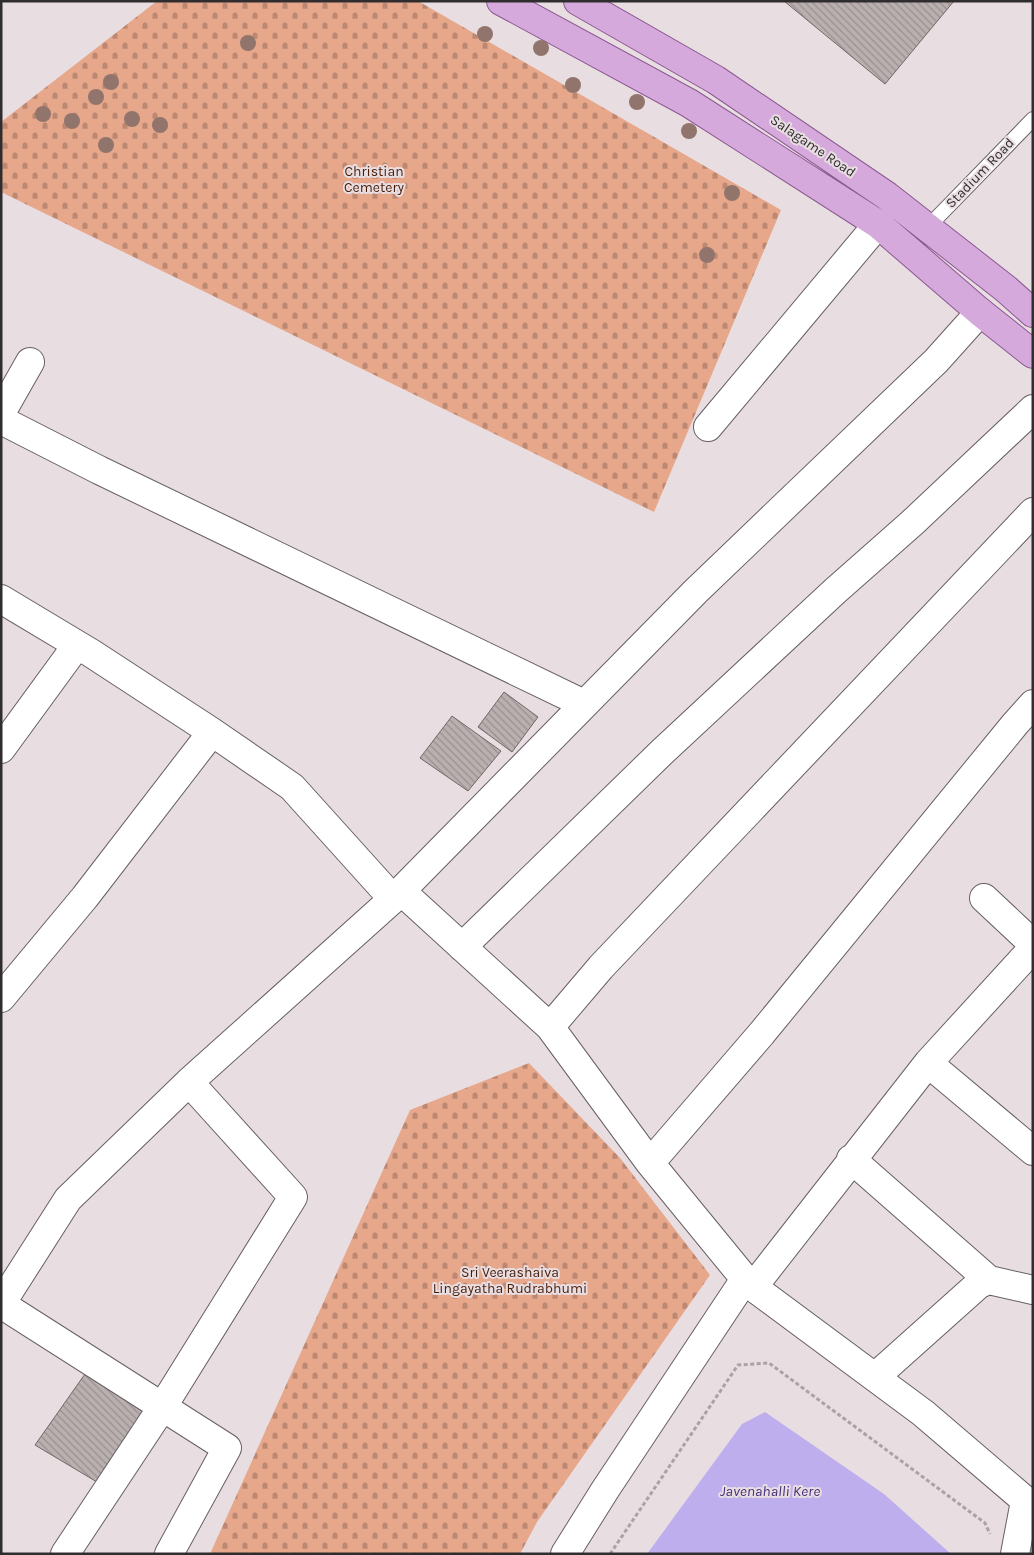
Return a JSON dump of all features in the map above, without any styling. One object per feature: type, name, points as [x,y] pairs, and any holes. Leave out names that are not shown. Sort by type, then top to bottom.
[{"type":"main road","points":[[501,1],[689,102],[878,224],[980,312],[1033,354]]},
{"type":"main road","name":"Salagame Road","points":[[578,1],[610,9],[887,196],[1006,289],[1033,313]]},
{"type":"street","points":[[708,427],[878,224]]},
{"type":"street","points":[[170,1554],[227,1448],[1,1304],[5,1289],[68,1199],[189,1082],[397,895],[696,591],[936,361],[980,312]]},
{"type":"street","points":[[1,413],[30,362]]},
{"type":"street","points":[[462,947],[662,752],[834,591],[912,523],[1033,409]]},
{"type":"street","points":[[1,420],[99,470],[584,704]]},
{"type":"street","points":[[550,1027],[601,967],[1033,512]]},
{"type":"street","points":[[1,599],[77,645],[212,732],[292,787],[397,895],[462,947],[550,1027],[650,1162],[749,1283],[923,1413],[1029,1504],[1004,1547]]},
{"type":"street","points":[[1,749],[77,645]]},
{"type":"street","points":[[650,1162],[762,1033],[1033,704]]},
{"type":"street","points":[[1,998],[85,897],[212,732]]},
{"type":"street","points":[[984,898],[1033,944]]},
{"type":"street","points":[[565,1554],[605,1490],[749,1283],[852,1159],[928,1063],[1033,948]]},
{"type":"street","points":[[928,1063],[1033,1151]]},
{"type":"street","points":[[65,1554],[163,1406],[293,1196],[189,1082]]},
{"type":"street","points":[[852,1159],[989,1280],[1033,1290]]},
{"type":"street","points":[[875,1377],[979,1284],[989,1280]]},
{"type":"lane","name":"Stadium Road","points":[[908,250],[1033,119]]},
{"type":"path","points":[[610,1554],[738,1365],[769,1363],[985,1523],[1004,1547]]},
{"type":"green space","name":"Christian Cemetery","points":[[157,1],[418,1],[781,210],[654,512],[1,192],[1,122]]},
{"type":"green space","name":"Sri Veerashaiva Lingayatha Rudrabhumi","points":[[529,1063],[620,1158],[710,1275],[537,1522],[520,1554],[210,1554],[410,1110]]},
{"type":"water","name":"Javenahalli Kere","points":[[765,1412],[884,1494],[951,1554],[647,1554],[742,1424]]},
{"type":"building","points":[[784,1],[954,1],[885,84]]},
{"type":"building","points":[[504,692],[538,717],[512,752],[478,727]]},
{"type":"building","points":[[452,716],[501,751],[468,791],[420,758]]},
{"type":"building","points":[[85,1374],[148,1415],[97,1482],[35,1445]]}]
